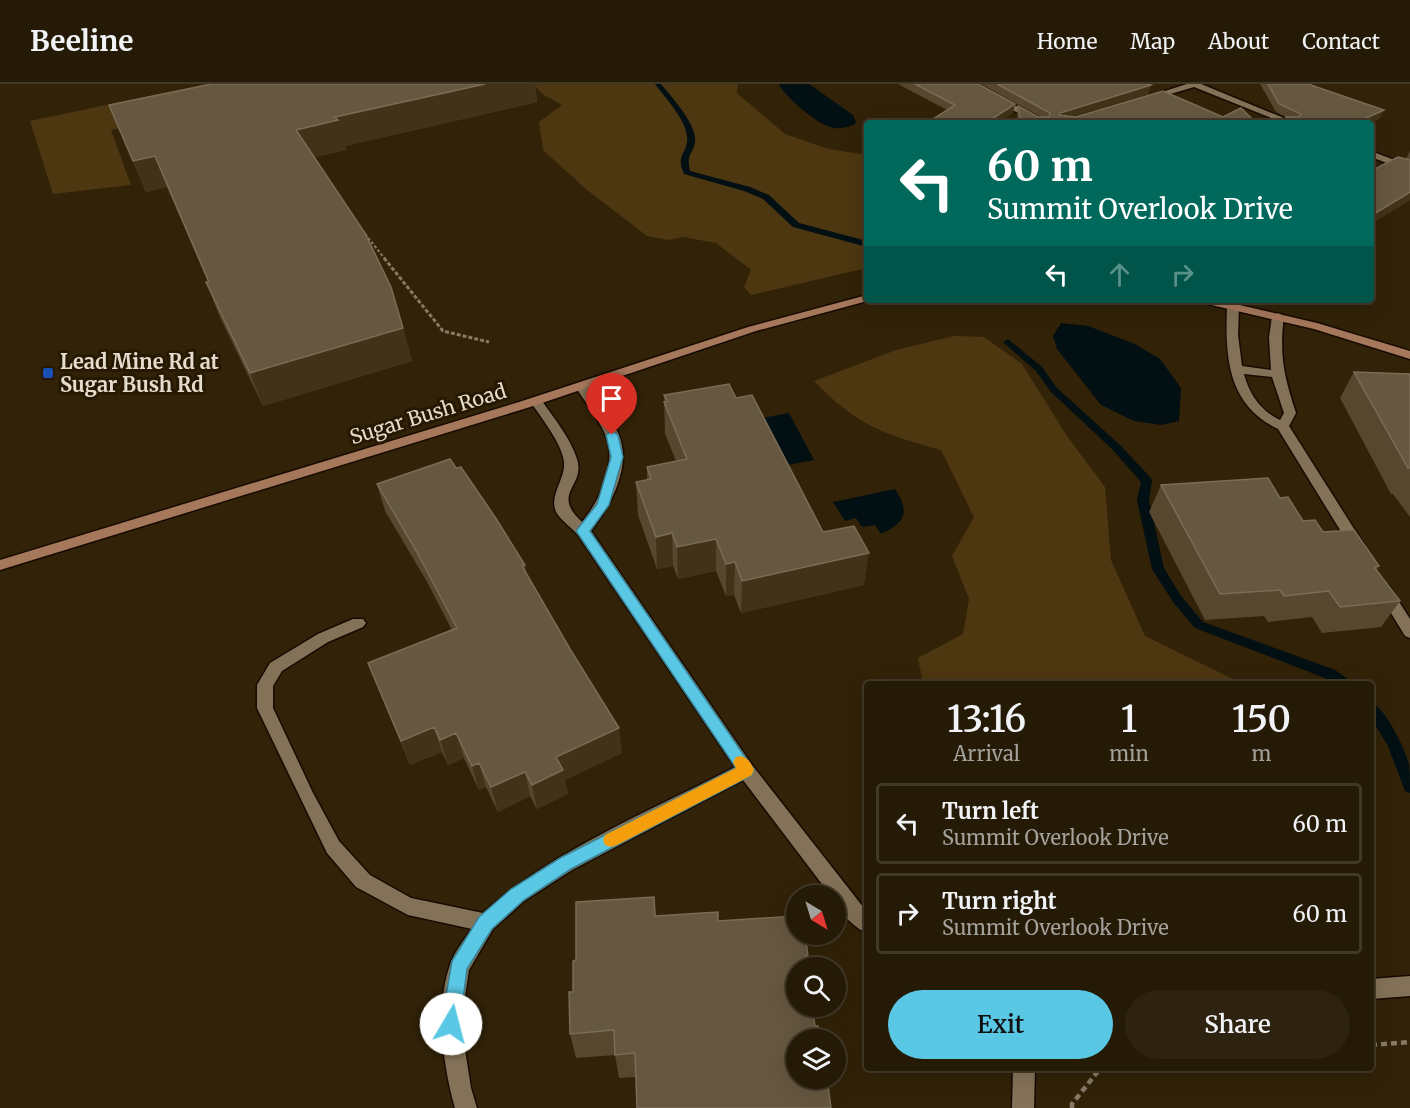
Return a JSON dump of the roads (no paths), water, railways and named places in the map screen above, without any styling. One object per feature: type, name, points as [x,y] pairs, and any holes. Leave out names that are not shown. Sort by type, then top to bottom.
[{"type":"street","points":[[970,84],[1037,120]]},
{"type":"street","points":[[1140,100],[1196,84],[1286,120]]},
{"type":"street","points":[[1374,155],[1410,170]]},
{"type":"street","name":"Sugar Bush Road","points":[[0,565],[536,401],[752,329],[864,299]]},
{"type":"street","points":[[1218,303],[1317,326],[1410,355]]},
{"type":"street","points":[[1233,306],[1232,343],[1236,369],[1246,394],[1262,415],[1283,426],[1410,632]]},
{"type":"street","points":[[1278,316],[1275,338],[1277,374],[1290,412],[1283,426]]},
{"type":"street","points":[[1236,369],[1277,374]]},
{"type":"street","points":[[581,386],[612,435],[617,457],[603,505],[583,531]]},
{"type":"street","points":[[536,401],[560,437],[571,461],[568,479],[561,496],[563,512],[583,531],[746,770],[864,921]]},
{"type":"street","points":[[358,623],[323,638],[276,667],[265,685],[265,708],[307,798],[333,847],[363,881],[408,906],[486,923]]},
{"type":"street","points":[[466,1108],[460,1088],[451,1024],[459,967],[486,923],[518,895],[566,864],[746,770]]},
{"type":"street","points":[[1374,989],[1410,986]]},
{"type":"street","points":[[1023,1108],[1024,1071]]},
{"type":"waterway","points":[[658,84],[689,126],[691,143],[685,160],[687,172],[747,189],[766,197],[796,225],[864,243]]},
{"type":"waterway","points":[[1008,342],[1039,369],[1054,390],[1116,447],[1147,481],[1143,500],[1158,569],[1177,599],[1199,625],[1330,674],[1340,681]]},
{"type":"waterway","points":[[1374,712],[1394,745],[1410,787]]},
{"type":"place","name":"Lead Mine Rd at Sugar Bush Rd","points":[[48,373]]}]
